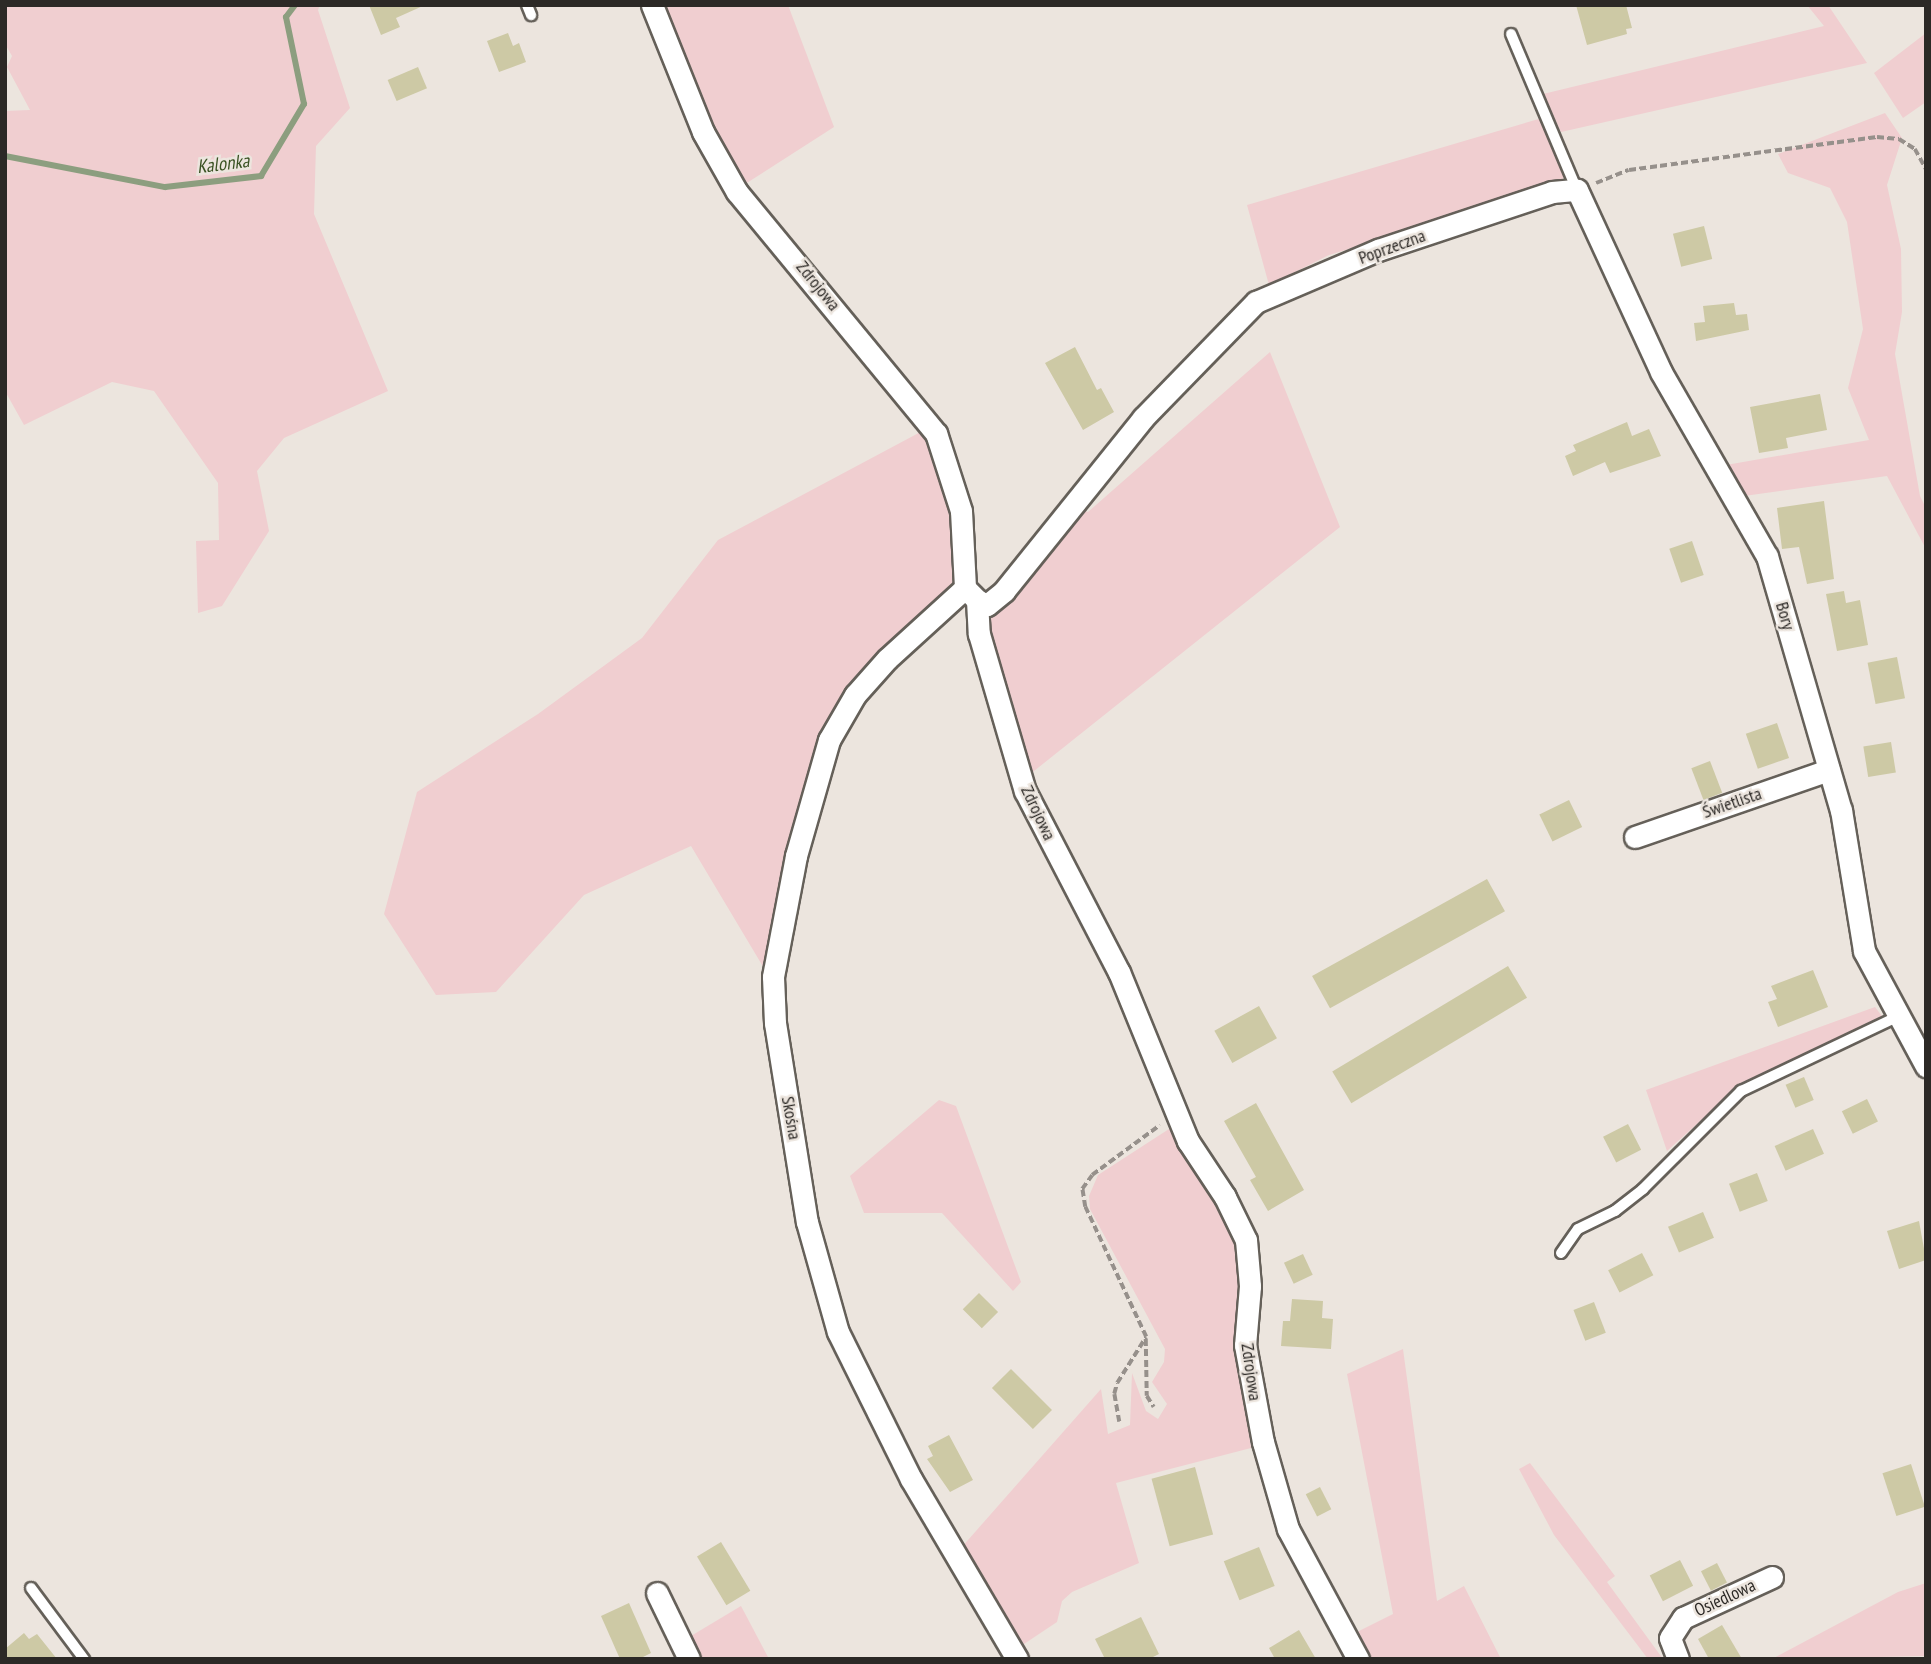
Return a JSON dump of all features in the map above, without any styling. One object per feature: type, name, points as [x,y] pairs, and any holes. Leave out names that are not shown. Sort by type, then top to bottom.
[{"type":"street","name":"Zdrojowa","points":[[652,5],[702,132],[737,192],[936,433],[961,511],[971,594],[979,634],[1026,791],[1119,972],[1175,1114],[1245,1240],[1250,1286],[1245,1345],[1263,1442],[1289,1529],[1358,1659]]},
{"type":"street","name":"Poprzeczna","points":[[971,594],[987,605],[1004,591],[1143,418],[1256,302],[1378,250],[1552,192],[1577,190]]},
{"type":"street","name":"Bory","points":[[1577,190],[1661,372],[1767,556],[1841,810],[1864,951],[1926,1066]]},
{"type":"street","name":"Skośna","points":[[971,594],[879,668],[855,695],[829,740],[811,796],[781,925],[773,977],[775,1012],[807,1222],[838,1332],[911,1479],[1017,1659]]},
{"type":"street","name":"Świetlista","points":[[1635,837],[1829,769]]},
{"type":"street","name":"Osiedlowa","points":[[1678,1659],[1670,1638],[1683,1618],[1772,1577]]},
{"type":"street","points":[[657,1593],[689,1659]]},
{"type":"lane","points":[[1511,34],[1577,190]]},
{"type":"lane","points":[[1561,1252],[1578,1229],[1615,1211],[1643,1189],[1741,1091],[1899,1016]]},
{"type":"lane","points":[[31,1588],[84,1659]]},
{"type":"path","points":[[1577,190],[1629,170],[1877,137],[1899,139],[1916,149],[1926,169]]},
{"type":"path","points":[[1154,1407],[1147,1395],[1146,1337],[1085,1207],[1082,1189],[1092,1175],[1175,1114]]},
{"type":"path","points":[[1119,1422],[1114,1394],[1117,1383],[1146,1337]]},
{"type":"shaded area","points":[[5,5],[320,5],[318,10],[350,108],[316,146],[314,214],[388,391],[284,438],[257,471],[269,531],[222,606],[198,613],[196,541],[219,540],[218,483],[154,391],[112,382],[24,425],[5,391],[5,111],[30,110],[7,67],[12,56],[5,44]]},
{"type":"shaded area","points":[[659,5],[788,5],[834,127],[742,186],[707,128]]},
{"type":"shaded area","points":[[1807,5],[1828,5],[1867,63],[1561,132],[1543,94],[1824,26]]},
{"type":"shaded area","points":[[1926,33],[1926,102],[1903,118],[1874,73]]},
{"type":"shaded area","points":[[1885,113],[1902,138],[1887,185],[1901,249],[1902,312],[1895,354],[1920,496],[1926,508],[1926,549],[1887,476],[1744,496],[1726,465],[1869,440],[1848,388],[1863,329],[1847,222],[1830,188],[1788,173],[1778,154]]},
{"type":"shaded area","points":[[1542,118],[1566,174],[1558,185],[1329,255],[1269,285],[1247,205]]},
{"type":"shaded area","points":[[1270,352],[1340,527],[1029,775],[990,658],[987,618],[1076,508],[1088,512]]},
{"type":"shaded area","points":[[928,428],[955,509],[953,588],[840,708],[768,975],[691,846],[584,895],[496,992],[436,995],[384,914],[417,792],[538,714],[642,638],[718,540]]},
{"type":"shaded area","points":[[1875,1007],[1882,1016],[1877,1020],[1738,1087],[1667,1151],[1646,1090]]},
{"type":"shaded area","points":[[939,1100],[956,1106],[1021,1282],[1013,1291],[942,1213],[864,1213],[850,1176]]},
{"type":"shaded area","points":[[1169,1129],[1176,1132],[1240,1239],[1239,1341],[1251,1448],[1116,1483],[1139,1563],[1072,1592],[1062,1601],[1057,1622],[1024,1644],[1010,1635],[961,1548],[1101,1389],[1108,1434],[1130,1425],[1132,1373],[1146,1411],[1158,1419],[1167,1404],[1152,1382],[1164,1362],[1165,1349],[1090,1209],[1089,1196],[1098,1175]]},
{"type":"shaded area","points":[[1403,1349],[1437,1601],[1464,1586],[1501,1659],[1364,1659],[1351,1635],[1393,1614],[1347,1374]]},
{"type":"shaded area","points":[[1530,1463],[1615,1576],[1607,1582],[1663,1659],[1648,1659],[1554,1535],[1519,1469]]},
{"type":"shaded area","points":[[1926,1583],[1926,1656],[1772,1659],[1898,1592]]},
{"type":"shaded area","points":[[741,1606],[769,1659],[695,1659],[686,1639]]},
{"type":"building","points":[[369,5],[425,5],[396,18],[400,27],[381,35]]},
{"type":"building","points":[[1576,5],[1626,5],[1632,28],[1626,29],[1627,34],[1587,45]]},
{"type":"building","points":[[508,33],[513,46],[519,43],[526,62],[499,72],[487,41]]},
{"type":"building","points":[[418,67],[427,88],[397,101],[388,80]]},
{"type":"building","points":[[1704,226],[1712,259],[1681,267],[1673,234]]},
{"type":"building","points":[[1734,303],[1736,315],[1747,314],[1749,330],[1696,341],[1694,323],[1705,322],[1703,306]]},
{"type":"building","points":[[1075,347],[1097,390],[1101,388],[1114,412],[1083,430],[1045,363]]},
{"type":"building","points":[[1820,394],[1827,430],[1786,438],[1788,448],[1759,453],[1750,407]]},
{"type":"building","points":[[1627,422],[1632,436],[1649,429],[1661,456],[1610,473],[1605,462],[1573,476],[1565,456],[1576,451],[1573,445]]},
{"type":"building","points":[[1824,501],[1834,579],[1807,584],[1799,547],[1782,549],[1777,508]]},
{"type":"building","points":[[1692,541],[1704,575],[1681,583],[1669,549]]},
{"type":"building","points":[[1844,591],[1846,603],[1860,600],[1868,645],[1837,651],[1826,594]]},
{"type":"building","points":[[1897,657],[1905,698],[1876,704],[1868,663]]},
{"type":"building","points":[[1777,723],[1789,758],[1758,769],[1746,734]]},
{"type":"building","points":[[1891,742],[1896,773],[1868,777],[1863,746]]},
{"type":"building","points":[[1710,761],[1722,793],[1704,800],[1691,768]]},
{"type":"building","points":[[1569,800],[1582,827],[1552,841],[1539,814]]},
{"type":"building","points":[[1487,879],[1505,911],[1330,1008],[1312,976]]},
{"type":"building","points":[[1508,966],[1527,998],[1351,1103],[1332,1072]]},
{"type":"building","points":[[1813,970],[1828,1007],[1778,1027],[1768,1002],[1777,999],[1771,986]]},
{"type":"building","points":[[1259,1006],[1277,1038],[1232,1063],[1214,1031]]},
{"type":"building","points":[[1804,1077],[1814,1100],[1795,1108],[1786,1085]]},
{"type":"building","points":[[1867,1099],[1878,1121],[1853,1134],[1842,1111]]},
{"type":"building","points":[[1256,1103],[1304,1190],[1268,1211],[1250,1180],[1256,1177],[1224,1121]]},
{"type":"building","points":[[1628,1124],[1641,1150],[1616,1163],[1603,1137]]},
{"type":"building","points":[[1813,1129],[1824,1154],[1786,1171],[1775,1146]]},
{"type":"building","points":[[1757,1173],[1768,1201],[1740,1212],[1729,1184]]},
{"type":"building","points":[[1703,1212],[1714,1238],[1679,1253],[1668,1227]]},
{"type":"building","points":[[1919,1221],[1926,1260],[1899,1269],[1887,1231]]},
{"type":"building","points":[[1642,1253],[1653,1275],[1619,1293],[1608,1270]]},
{"type":"building","points":[[1303,1254],[1313,1275],[1294,1284],[1284,1263]]},
{"type":"building","points":[[979,1293],[998,1312],[982,1328],[963,1309]]},
{"type":"building","points":[[1292,1299],[1323,1301],[1322,1318],[1333,1319],[1331,1349],[1281,1346],[1283,1321],[1290,1321]]},
{"type":"building","points":[[1594,1302],[1606,1333],[1585,1341],[1573,1310]]},
{"type":"building","points":[[1011,1369],[1052,1410],[1033,1429],[992,1388]]},
{"type":"building","points":[[949,1435],[973,1480],[950,1492],[927,1459],[933,1456],[928,1446]]},
{"type":"building","points":[[1911,1464],[1925,1507],[1896,1516],[1882,1473]]},
{"type":"building","points":[[1195,1467],[1213,1535],[1170,1546],[1152,1479]]},
{"type":"building","points":[[1320,1487],[1331,1509],[1317,1517],[1306,1494]]},
{"type":"building","points":[[721,1542],[750,1591],[726,1605],[697,1556]]},
{"type":"building","points":[[1259,1547],[1275,1586],[1240,1600],[1224,1561]]},
{"type":"building","points":[[1680,1560],[1693,1586],[1663,1601],[1650,1575]]},
{"type":"building","points":[[1717,1563],[1727,1583],[1711,1591],[1701,1571]]},
{"type":"building","points":[[629,1603],[651,1653],[639,1659],[620,1659],[601,1616]]},
{"type":"building","points":[[1141,1617],[1159,1654],[1149,1659],[1105,1659],[1095,1639]]},
{"type":"building","points":[[1722,1625],[1742,1659],[1709,1659],[1698,1639]]},
{"type":"building","points":[[1299,1630],[1316,1659],[1275,1659],[1269,1648]]},
{"type":"building","points":[[24,1633],[29,1639],[37,1634],[57,1659],[5,1659],[5,1649]]},
{"type":"waterway","name":"Kalonka","points":[[5,156],[165,187],[261,176],[304,104],[286,17],[295,5]]}]
